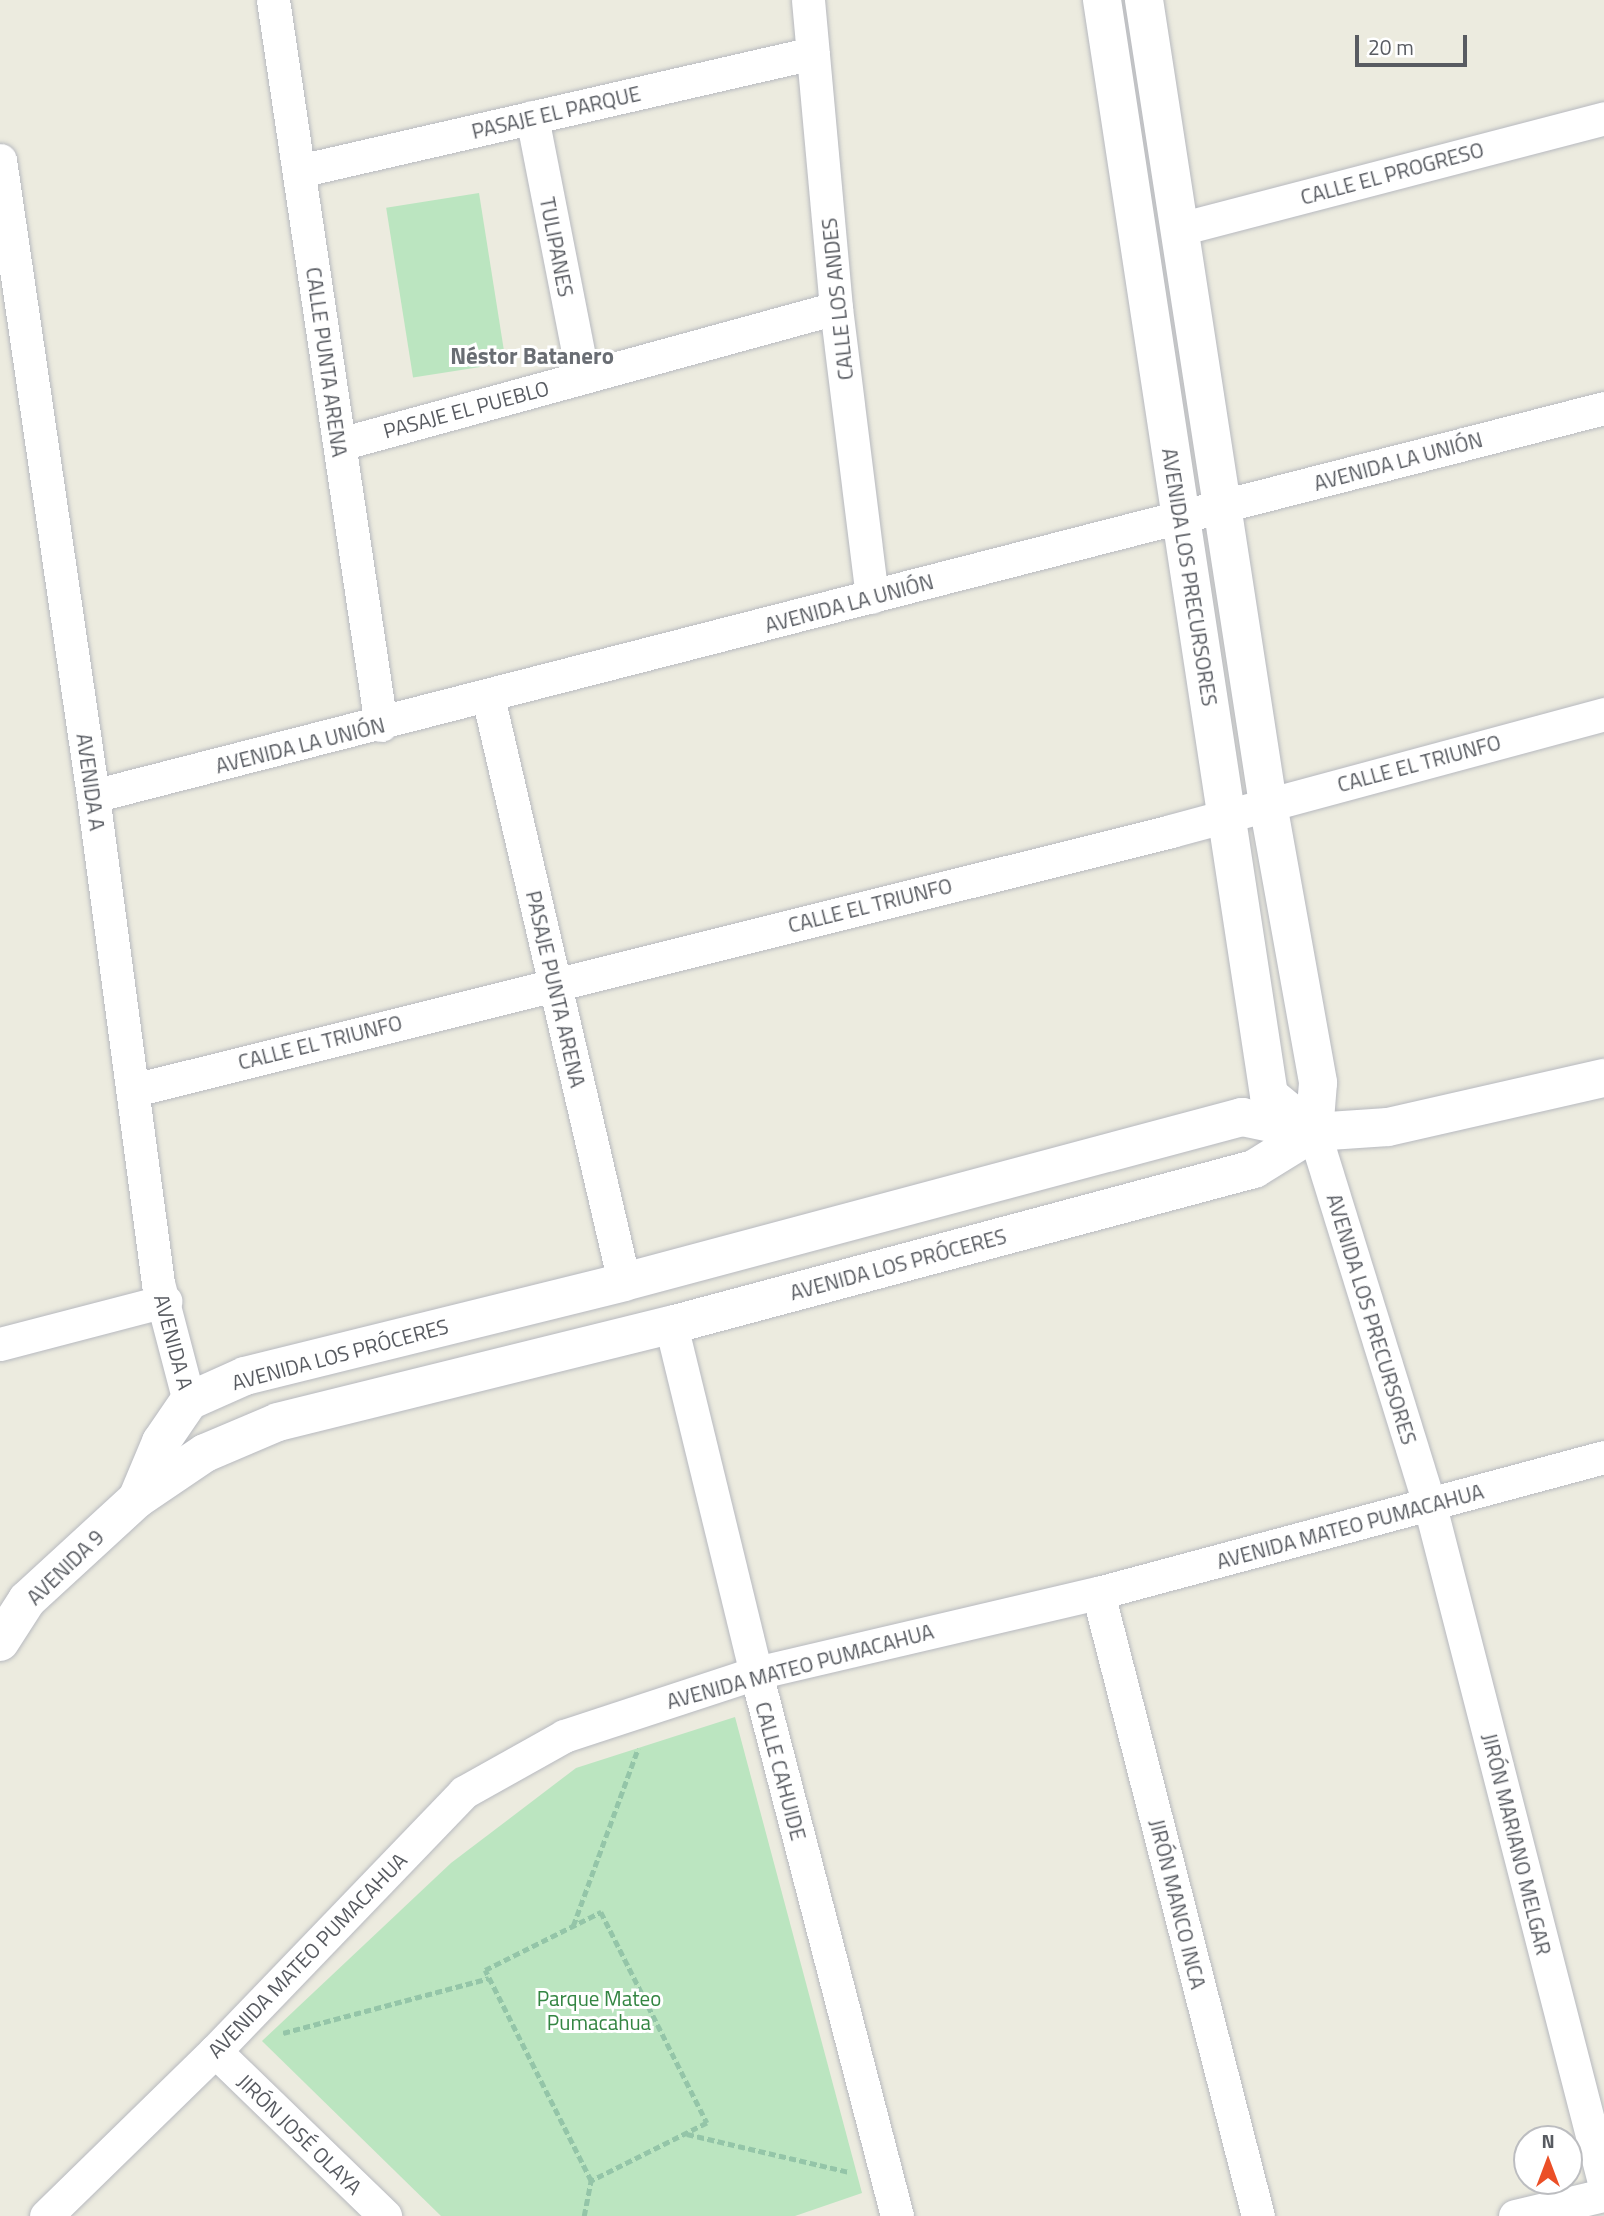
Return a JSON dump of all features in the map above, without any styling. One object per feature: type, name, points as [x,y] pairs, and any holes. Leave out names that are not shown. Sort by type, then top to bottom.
[{"type":"street","name":"CALLE PUNTA ARENA","points":[[274,0],[381,724]]},
{"type":"street","name":"CALLE LOS ANDES","points":[[808,0],[836,308],[872,597]]},
{"type":"street","name":"AVENIDA LOS PRECURSORES","points":[[1102,0],[1269,1095],[1314,1132]]},
{"type":"street","name":"AVENIDA LOS PRECURSORES","points":[[1144,0],[1268,804],[1318,1083],[1314,1132],[1430,1506]]},
{"type":"street","name":"PASAJE EL PARQUE","points":[[299,171],[813,53]]},
{"type":"street","name":"TULIPANES","points":[[532,117],[583,377]]},
{"type":"street","name":"CALLE EL PROGRESO","points":[[1179,229],[1604,118]]},
{"type":"street","name":"AVENIDA A","points":[[0,160],[93,796],[158,1283],[190,1401]]},
{"type":"street","name":"PASAJE EL PUEBLO","points":[[340,444],[836,308]]},
{"type":"street","name":"AVENIDA LA UNIÓN","points":[[93,796],[488,697],[1604,408]]},
{"type":"street","name":"PASAJE PUNTA ARENA","points":[[488,697],[624,1282]]},
{"type":"street","name":"CALLE EL TRIUNFO","points":[[134,1090],[1226,815],[1604,714]]},
{"type":"street","name":"AVENIDA LOS PRÓCERES","points":[[190,1401],[245,1376],[624,1282],[1242,1117],[1314,1132],[1447,1116],[1604,1078]]},
{"type":"street","name":"AVENIDA LOS PRÓCERES","points":[[137,1499],[205,1453],[278,1422],[671,1325],[1254,1169],[1314,1132]]},
{"type":"street","points":[[0,1343],[164,1301]]},
{"type":"street","name":"CALLE CAHUIDE","points":[[671,1325],[756,1673],[897,2216]]},
{"type":"street","points":[[137,1499],[161,1442],[190,1401]]},
{"type":"street","name":"AVENIDA MATEO PUMACAHUA","points":[[46,2216],[215,2051],[464,1792],[564,1735],[756,1673],[1098,1593],[1430,1506],[1604,1457]]},
{"type":"street","name":"AVENIDA 9","points":[[0,1642],[14,1604],[137,1499]]},
{"type":"street","name":"JIRÓN MARIANO MELGAR","points":[[1430,1506],[1604,2182]]},
{"type":"street","name":"JIRÓN MANCO INCA","points":[[1098,1593],[1258,2216]]},
{"type":"street","name":"JIRÓN JOSÉ OLAYA","points":[[215,2051],[385,2216]]},
{"type":"street","points":[[1515,2216],[1604,2194]]},
{"type":"path","points":[[573,1926],[654,1704]]},
{"type":"path","points":[[584,2216],[591,2181],[485,1970],[601,1912],[707,2123],[591,2181]]},
{"type":"path","points":[[280,2034],[489,1978]]},
{"type":"path","points":[[686,2134],[888,2182]]},
{"type":"green space","points":[[479,193],[506,363],[413,378],[386,208]]},
{"type":"green space","name":"Parque Mateo Pumacahua","points":[[735,1717],[862,2193],[795,2216],[441,2216],[262,2041],[451,1863],[576,1768]]},
{"type":"district","name":"Néstor Batanero","points":[[532,356]]}]
